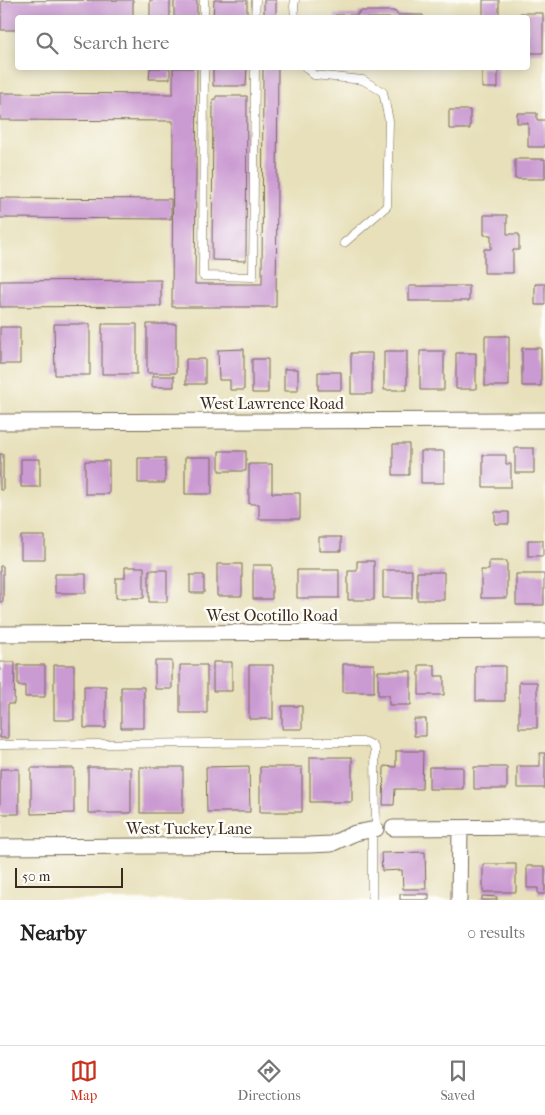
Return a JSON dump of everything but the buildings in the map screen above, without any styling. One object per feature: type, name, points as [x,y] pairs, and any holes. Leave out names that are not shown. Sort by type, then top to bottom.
[{"type":"street","name":"West Lawrence Road","points":[[0,422],[545,420]]},
{"type":"street","name":"West Ocotillo Road","points":[[0,634],[545,631]]},
{"type":"street","points":[[393,828],[545,827]]},
{"type":"street","points":[[459,900],[460,828]]},
{"type":"street","name":"West Tuckey Lane","points":[[0,847],[330,844],[355,833],[374,829]]},
{"type":"lane","points":[[204,0],[204,15]]},
{"type":"lane","points":[[255,15],[256,0]]},
{"type":"lane","points":[[295,0],[295,15]]},
{"type":"lane","points":[[204,70],[203,276],[245,277],[253,277],[255,70]]},
{"type":"lane","points":[[308,70],[314,75],[363,80],[383,92],[389,121],[387,206],[344,242]]},
{"type":"lane","points":[[0,745],[366,742],[375,749],[372,900]]}]
